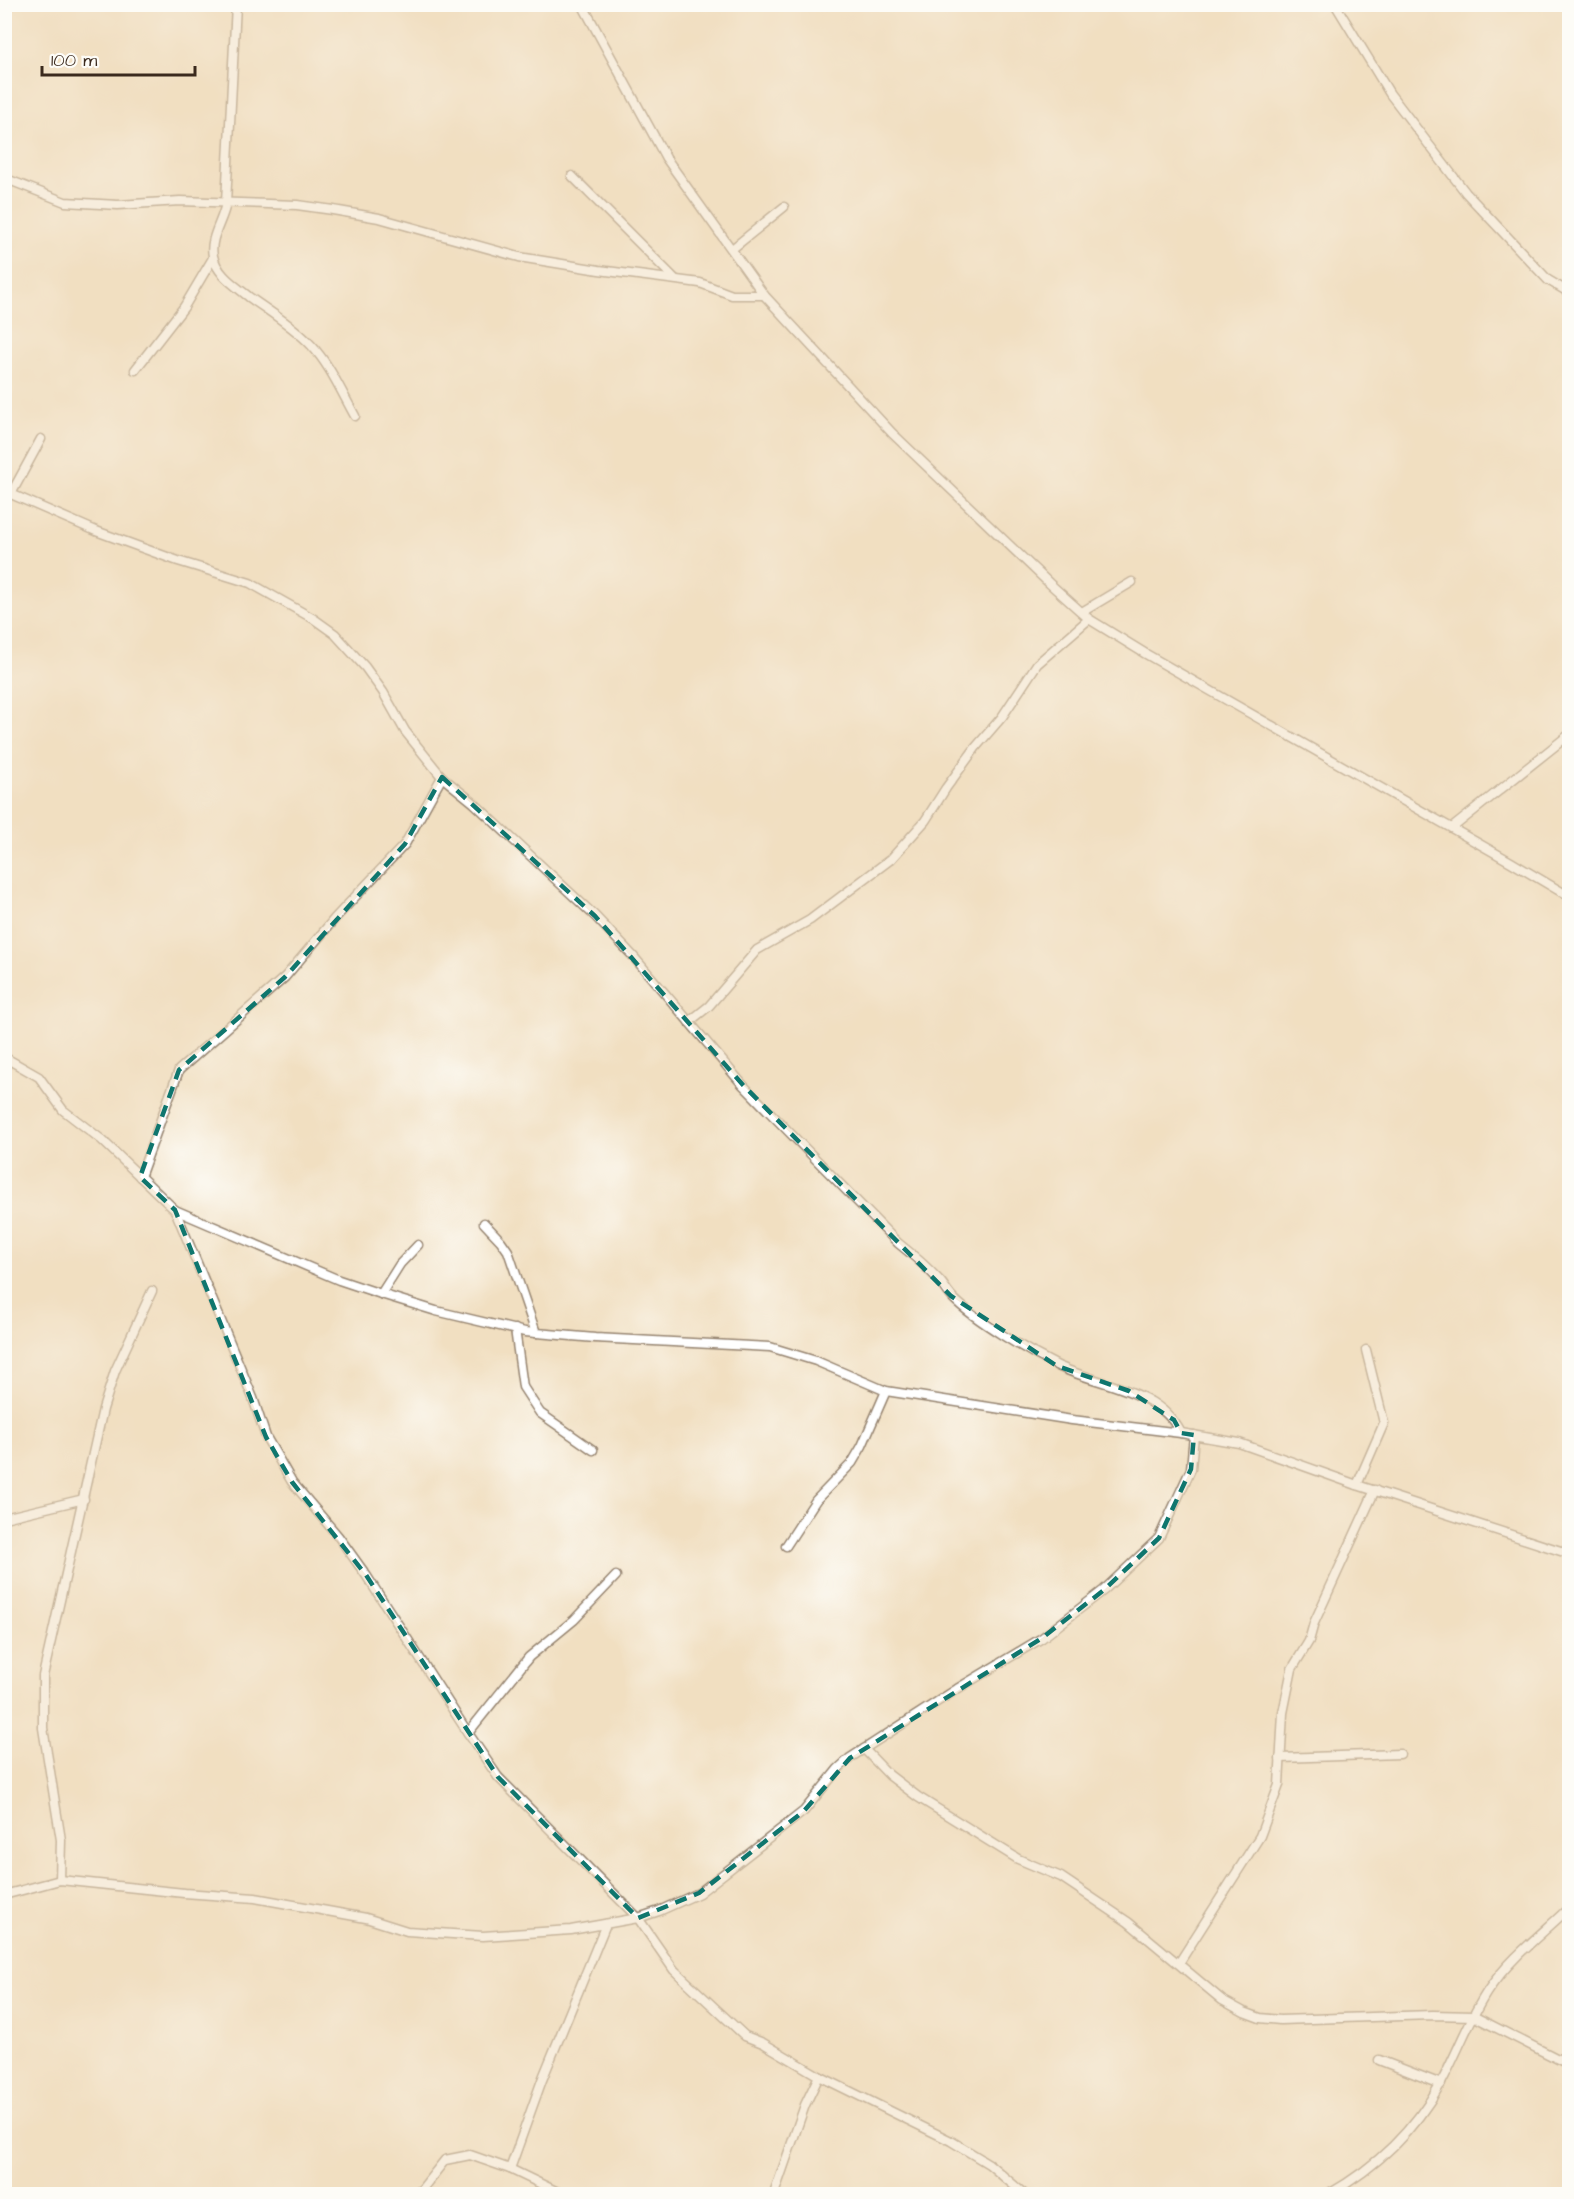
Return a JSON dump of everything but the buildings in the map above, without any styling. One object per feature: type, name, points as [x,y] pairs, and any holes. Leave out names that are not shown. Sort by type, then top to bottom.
[{"type":"street","points":[[236,4],[226,203],[223,219],[212,244],[213,258],[231,282],[294,329],[313,347],[336,381],[355,416]]},
{"type":"street","points":[[582,4],[666,158],[764,295],[892,433],[1089,619],[1569,897]]},
{"type":"street","points":[[1335,4],[1390,94],[1466,194],[1548,280],[1569,293]]},
{"type":"street","points":[[572,176],[675,280]]},
{"type":"street","points":[[4,178],[65,202],[118,206],[180,201],[297,205],[333,210],[379,218],[519,257],[700,283],[732,295],[764,295]]},
{"type":"street","points":[[732,249],[784,207]]},
{"type":"street","points":[[135,370],[184,307],[213,258]]},
{"type":"street","points":[[41,439],[8,493],[96,531],[178,561],[250,583],[314,619],[335,634],[349,648],[383,692],[416,748],[442,777],[474,803],[596,916],[743,1084],[898,1243],[924,1264],[951,1296],[968,1311],[1057,1366],[1129,1391],[1153,1402],[1167,1412],[1181,1433]]},
{"type":"street","points":[[1082,612],[1132,582]]},
{"type":"street","points":[[689,1022],[709,1006],[757,950],[810,920],[891,859],[925,822],[946,788],[976,747],[1002,717],[1037,664],[1089,619]]},
{"type":"street","points":[[1452,828],[1569,734]]},
{"type":"street","points":[[140,1177],[179,1070],[285,977],[334,918],[405,844],[442,777]]},
{"type":"street","points":[[4,1057],[39,1077],[63,1110],[102,1140],[176,1210],[339,1280],[381,1294],[436,1311],[536,1333],[770,1347],[816,1361],[886,1391],[1239,1443],[1357,1485],[1569,1554]]},
{"type":"street","points":[[176,1210],[253,1398],[266,1437],[292,1482],[338,1536],[366,1575],[498,1777],[638,1918],[674,1970],[745,2036],[763,2043],[819,2076],[951,2141],[988,2164],[1024,2194]]},
{"type":"street","points":[[484,1223],[508,1251],[536,1333]]},
{"type":"street","points":[[381,1294],[400,1264],[418,1245]]},
{"type":"street","points":[[60,1880],[61,1840],[43,1728],[43,1676],[104,1409],[115,1371],[152,1291]]},
{"type":"street","points":[[515,1329],[523,1387],[540,1413],[593,1450]]},
{"type":"street","points":[[1357,1485],[1384,1423],[1366,1350]]},
{"type":"street","points":[[786,1546],[816,1500],[852,1463],[886,1391]]},
{"type":"street","points":[[4,1894],[60,1880],[255,1898],[366,1918],[407,1931],[483,1936],[571,1930],[638,1918],[659,1911],[699,1893],[804,1812],[837,1769],[864,1749],[1042,1638],[1104,1590],[1159,1538],[1191,1469],[1194,1436]]},
{"type":"street","points":[[1179,1963],[1260,1836],[1279,1785],[1283,1713],[1292,1669],[1309,1641],[1314,1623],[1375,1491]]},
{"type":"street","points":[[4,1518],[84,1499]]},
{"type":"street","points":[[468,1733],[529,1656],[574,1620],[616,1576]]},
{"type":"street","points":[[864,1749],[889,1775],[918,1797],[1008,1854],[1061,1877],[1128,1922],[1222,2000],[1244,2012],[1260,2018],[1290,2019],[1433,2014],[1473,2016],[1569,2065]]},
{"type":"street","points":[[1280,1758],[1400,1754]]},
{"type":"street","points":[[1329,2194],[1359,2177],[1385,2156],[1419,2116],[1441,2084],[1473,2016],[1500,1974],[1569,1907]]},
{"type":"street","points":[[510,2169],[542,2080],[606,1924]]},
{"type":"street","points":[[1379,2060],[1441,2084]]},
{"type":"street","points":[[774,2194],[805,2105],[819,2076]]},
{"type":"street","points":[[415,2194],[445,2160],[470,2155],[510,2169],[562,2194]]},
{"type":"highlighted area","points":[[442,777],[595,916],[743,1085],[951,1296],[1057,1366],[1129,1391],[1174,1420],[1181,1433],[1194,1435],[1191,1469],[1159,1538],[1104,1590],[1042,1638],[850,1758],[804,1811],[699,1893],[638,1918],[498,1777],[366,1575],[292,1482],[266,1437],[175,1210],[140,1177],[179,1070],[285,977],[405,844]]}]
